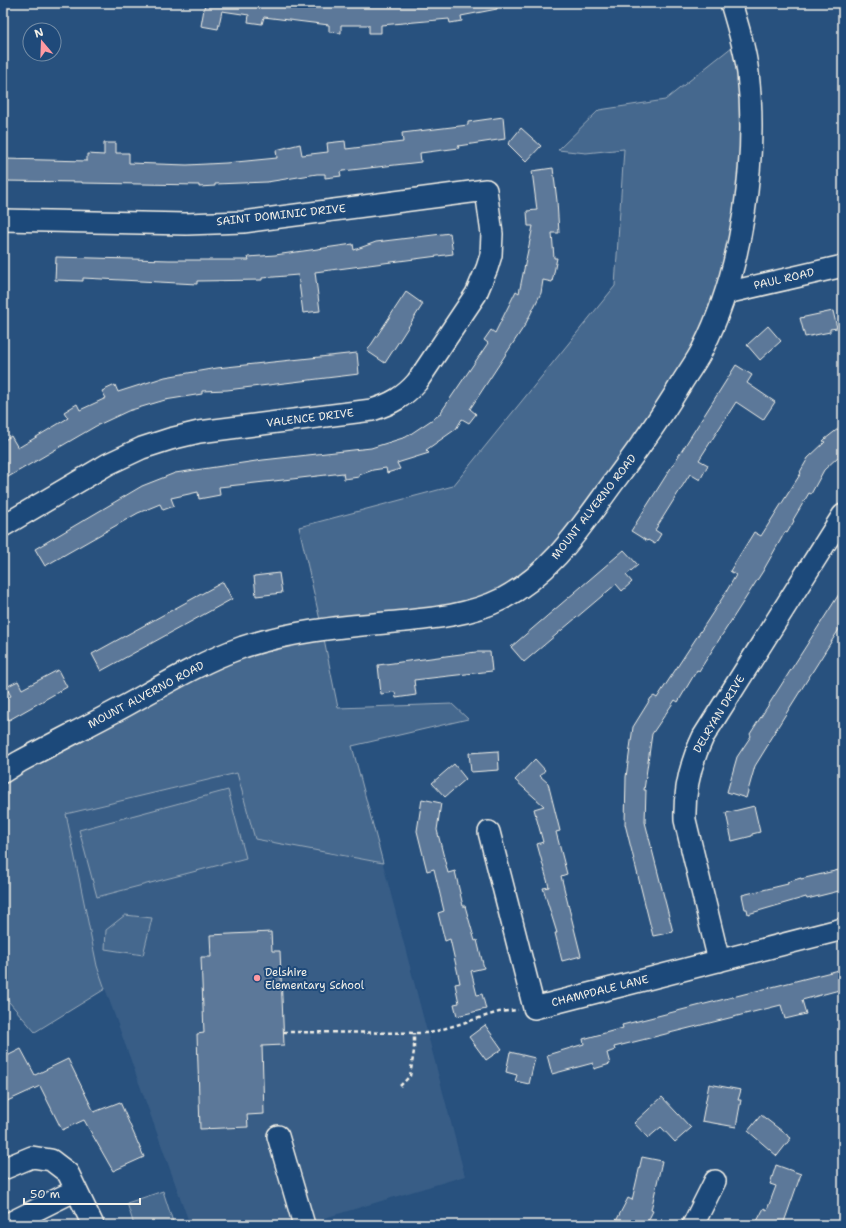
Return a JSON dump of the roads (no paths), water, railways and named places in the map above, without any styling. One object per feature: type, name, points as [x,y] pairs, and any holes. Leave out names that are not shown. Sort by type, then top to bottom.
[{"type":"street","name":"MOUNT ALVERNO ROAD","points":[[3,772],[18,762],[192,668],[244,647],[322,629],[444,617],[472,610],[499,600],[524,586],[562,552],[653,429],[703,349],[726,293],[736,254],[746,194],[750,143],[748,72],[742,40],[731,3]]},
{"type":"street","name":"SAINT DOMINIC DRIVE","points":[[3,220],[186,224],[243,222],[486,190]]},
{"type":"street","name":"VALENCE DRIVE","points":[[3,526],[108,464],[142,448],[170,439],[199,432],[372,410],[392,404],[418,382],[482,282],[491,255],[486,190]]},
{"type":"street","name":"PAUL ROAD","points":[[726,293],[843,266]]},
{"type":"street","name":"DELRYAN DRIVE","points":[[719,961],[685,820],[687,777],[693,756],[703,737],[843,515]]},
{"type":"street","name":"CHAMPDALE LANE","points":[[489,832],[534,1008],[843,930]]},
{"type":"street","points":[[278,1136],[304,1225]]},
{"type":"street","points":[[3,1169],[32,1157],[51,1160],[68,1173],[93,1225]]},
{"type":"street","points":[[693,1225],[715,1181]]},
{"type":"street","points":[[6,1225],[76,1190]]},
{"type":"place","name":"Delshire Elementary School","points":[[257,978]]}]
